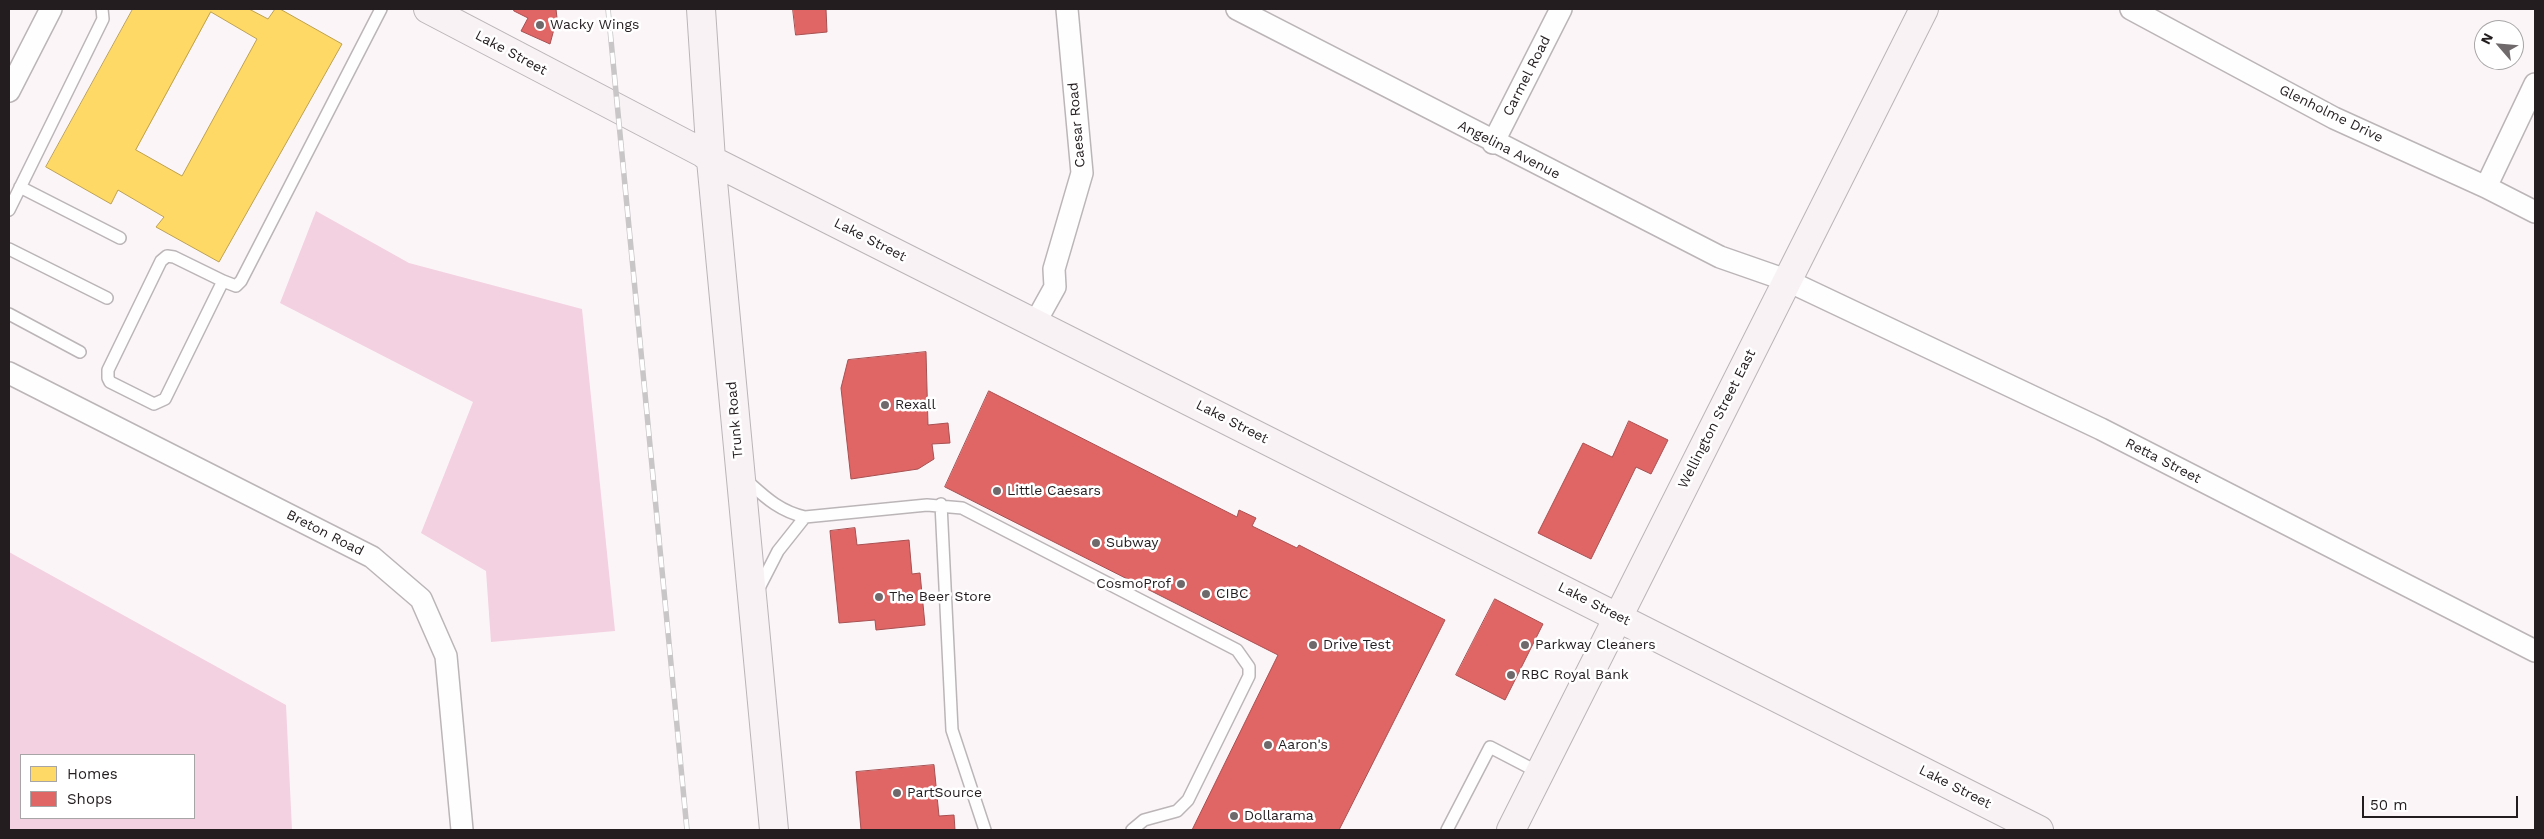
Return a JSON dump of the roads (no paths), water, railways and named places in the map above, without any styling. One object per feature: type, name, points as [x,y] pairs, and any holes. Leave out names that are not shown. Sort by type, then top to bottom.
[{"type":"street","points":[[9,90],[51,9]]},
{"type":"street","name":"Lake Street","points":[[428,9],[703,153],[711,160],[2039,830]]},
{"type":"street","name":"Trunk Road","points":[[701,9],[711,160],[774,830]]},
{"type":"street","name":"Caesar Road","points":[[1035,323],[1055,287],[1054,269],[1082,173],[1067,9]]},
{"type":"street","name":"Angelina Avenue","points":[[1237,9],[1493,143],[1720,257],[1786,280]]},
{"type":"street","name":"Carmel Road","points":[[1493,143],[1561,9]]},
{"type":"street","name":"Wellington Street East","points":[[1511,830],[1924,9]]},
{"type":"street","name":"Glenholme Drive","points":[[2131,9],[2334,118],[2486,187],[2535,212]]},
{"type":"street","points":[[2486,187],[2535,84]]},
{"type":"street","name":"Retta Street","points":[[1786,280],[2101,429],[2535,651]]},
{"type":"street","name":"Breton Road","points":[[9,373],[372,557],[421,599],[446,656],[462,830]]},
{"type":"lane","points":[[9,210],[103,19],[102,9]]},
{"type":"lane","points":[[223,281],[165,399],[154,404],[110,382],[108,370],[162,261],[167,256],[236,286],[241,281],[381,9]]},
{"type":"lane","points":[[20,187],[120,238]]},
{"type":"lane","points":[[9,249],[107,298]]},
{"type":"lane","points":[[9,314],[80,352]]},
{"type":"lane","points":[[740,475],[774,505],[790,513],[805,516],[941,504],[962,508],[1237,650],[1249,667],[1249,676],[1188,800],[1177,811],[1144,820],[1132,830]]},
{"type":"lane","points":[[941,504],[952,730],[985,830]]},
{"type":"lane","points":[[752,600],[778,550],[805,516]]},
{"type":"lane","points":[[1447,830],[1490,747],[1540,773]]},
{"type":"railway","points":[[608,9],[687,830]]},
{"type":"place","name":"Wacky Wings","points":[[540,25]]},
{"type":"place","name":"Rexall","points":[[885,405]]},
{"type":"place","name":"Little Caesars","points":[[997,491]]},
{"type":"place","name":"Subway","points":[[1096,543]]},
{"type":"place","name":"CosmoProf","points":[[1181,584]]},
{"type":"place","name":"CIBC","points":[[1206,594]]},
{"type":"place","name":"The Beer Store","points":[[879,597]]},
{"type":"place","name":"Drive Test","points":[[1313,645]]},
{"type":"place","name":"Parkway Cleaners","points":[[1525,645]]},
{"type":"place","name":"RBC Royal Bank","points":[[1511,675]]},
{"type":"place","name":"Aaron's","points":[[1268,745]]},
{"type":"place","name":"PartSource","points":[[897,793]]},
{"type":"place","name":"Dollarama","points":[[1234,816]]}]
